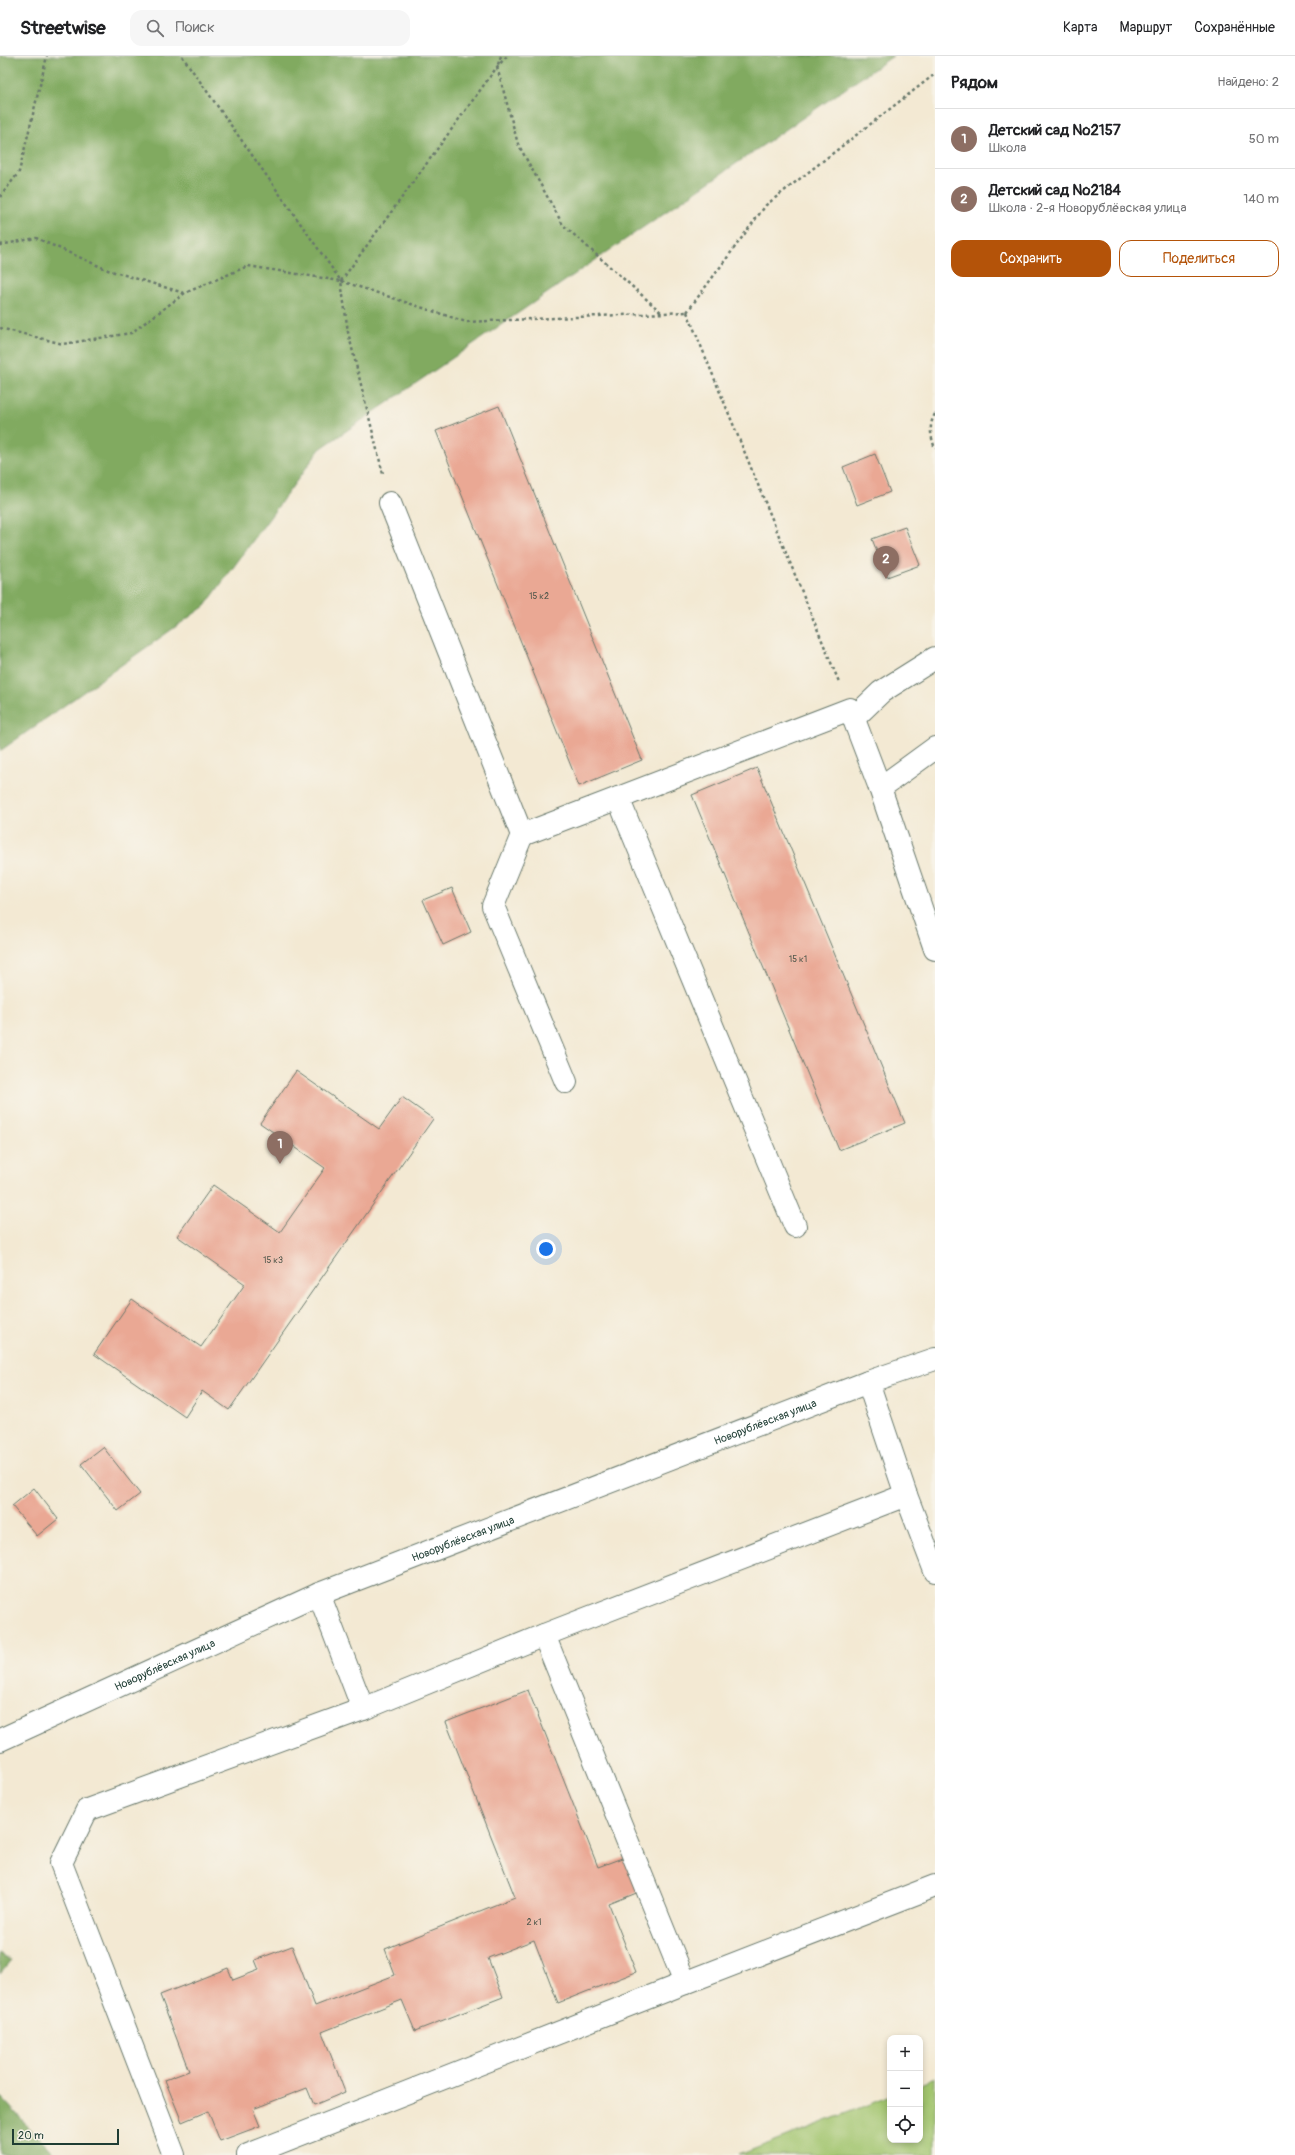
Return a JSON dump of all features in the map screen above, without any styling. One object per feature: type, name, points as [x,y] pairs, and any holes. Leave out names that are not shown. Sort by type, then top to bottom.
[{"type":"street","points":[[390,503],[522,835],[493,906],[566,1082]]},
{"type":"street","points":[[522,835],[618,798],[852,713],[881,692],[935,658]]},
{"type":"street","points":[[852,713],[880,788],[935,949]]},
{"type":"street","points":[[880,788],[935,748]]},
{"type":"street","points":[[618,798],[795,1226]]},
{"type":"street","name":"Новорублёвская улица","points":[[0,1740],[319,1594],[868,1382],[935,1359]]},
{"type":"street","points":[[868,1382],[906,1495],[935,1571]]},
{"type":"street","points":[[174,2155],[61,1863],[87,1810],[363,1709],[544,1634],[906,1495]]},
{"type":"street","points":[[319,1594],[363,1709]]},
{"type":"street","points":[[544,1634],[684,1983]]},
{"type":"street","points":[[248,2155],[935,1886]]},
{"type":"path","points":[[0,197],[19,172],[47,56]]},
{"type":"path","points":[[182,56],[341,281],[348,332],[390,503]]},
{"type":"path","points":[[501,56],[498,67],[518,144],[563,225],[662,313]]},
{"type":"path","points":[[341,281],[507,56]]},
{"type":"path","points":[[687,312],[766,205],[935,74]]},
{"type":"path","points":[[0,245],[36,238],[108,270],[185,293]]},
{"type":"path","points":[[0,328],[63,344],[131,333],[185,293],[248,266],[341,281],[466,322],[687,312]]},
{"type":"path","points":[[687,312],[852,713]]},
{"type":"path","points":[[935,414],[930,422],[931,436],[935,448]]},
{"type":"green space","points":[[0,56],[893,56],[320,449],[205,606],[0,751]]},
{"type":"green space","points":[[0,1953],[11,1961],[0,1974]]},
{"type":"green space","points":[[935,2078],[935,2155],[739,2155],[887,2097],[887,2143],[923,2143],[923,2083]]},
{"type":"green space","points":[[0,2096],[55,2155],[0,2155]]},
{"type":"building","points":[[499,406],[642,760],[579,786],[436,431]]},
{"type":"building","points":[[875,454],[890,492],[857,505],[843,467]]},
{"type":"building","points":[[905,527],[920,565],[887,577],[872,539]]},
{"type":"building","points":[[757,768],[905,1123],[839,1150],[692,795]]},
{"type":"building","points":[[452,888],[471,932],[443,945],[423,900]]},
{"type":"building","points":[[296,1071],[379,1129],[402,1097],[433,1119],[229,1410],[202,1391],[185,1417],[94,1354],[132,1299],[201,1347],[245,1284],[177,1236],[213,1185],[280,1232],[325,1168],[260,1123]]},
{"type":"building","points":[[103,1447],[140,1494],[118,1511],[81,1464]]},
{"type":"building","points":[[34,1488],[58,1519],[37,1536],[12,1506]]},
{"type":"building","points":[[528,1690],[598,1867],[630,1855],[644,1890],[609,1904],[636,1972],[558,2003],[534,1940],[488,1958],[503,1997],[415,2031],[402,2000],[322,2032],[345,2092],[314,2105],[307,2088],[253,2109],[260,2126],[220,2141],[208,2111],[182,2122],[165,2080],[189,2071],[160,1995],[228,1968],[233,1980],[259,1970],[255,1960],[292,1946],[315,2006],[395,1975],[385,1949],[515,1897],[446,1722]]},
{"type":"place","name":"Детский сад №2184","points":[[886,579]]},
{"type":"place","name":"Детский сад №2157","points":[[280,1164]]}]
